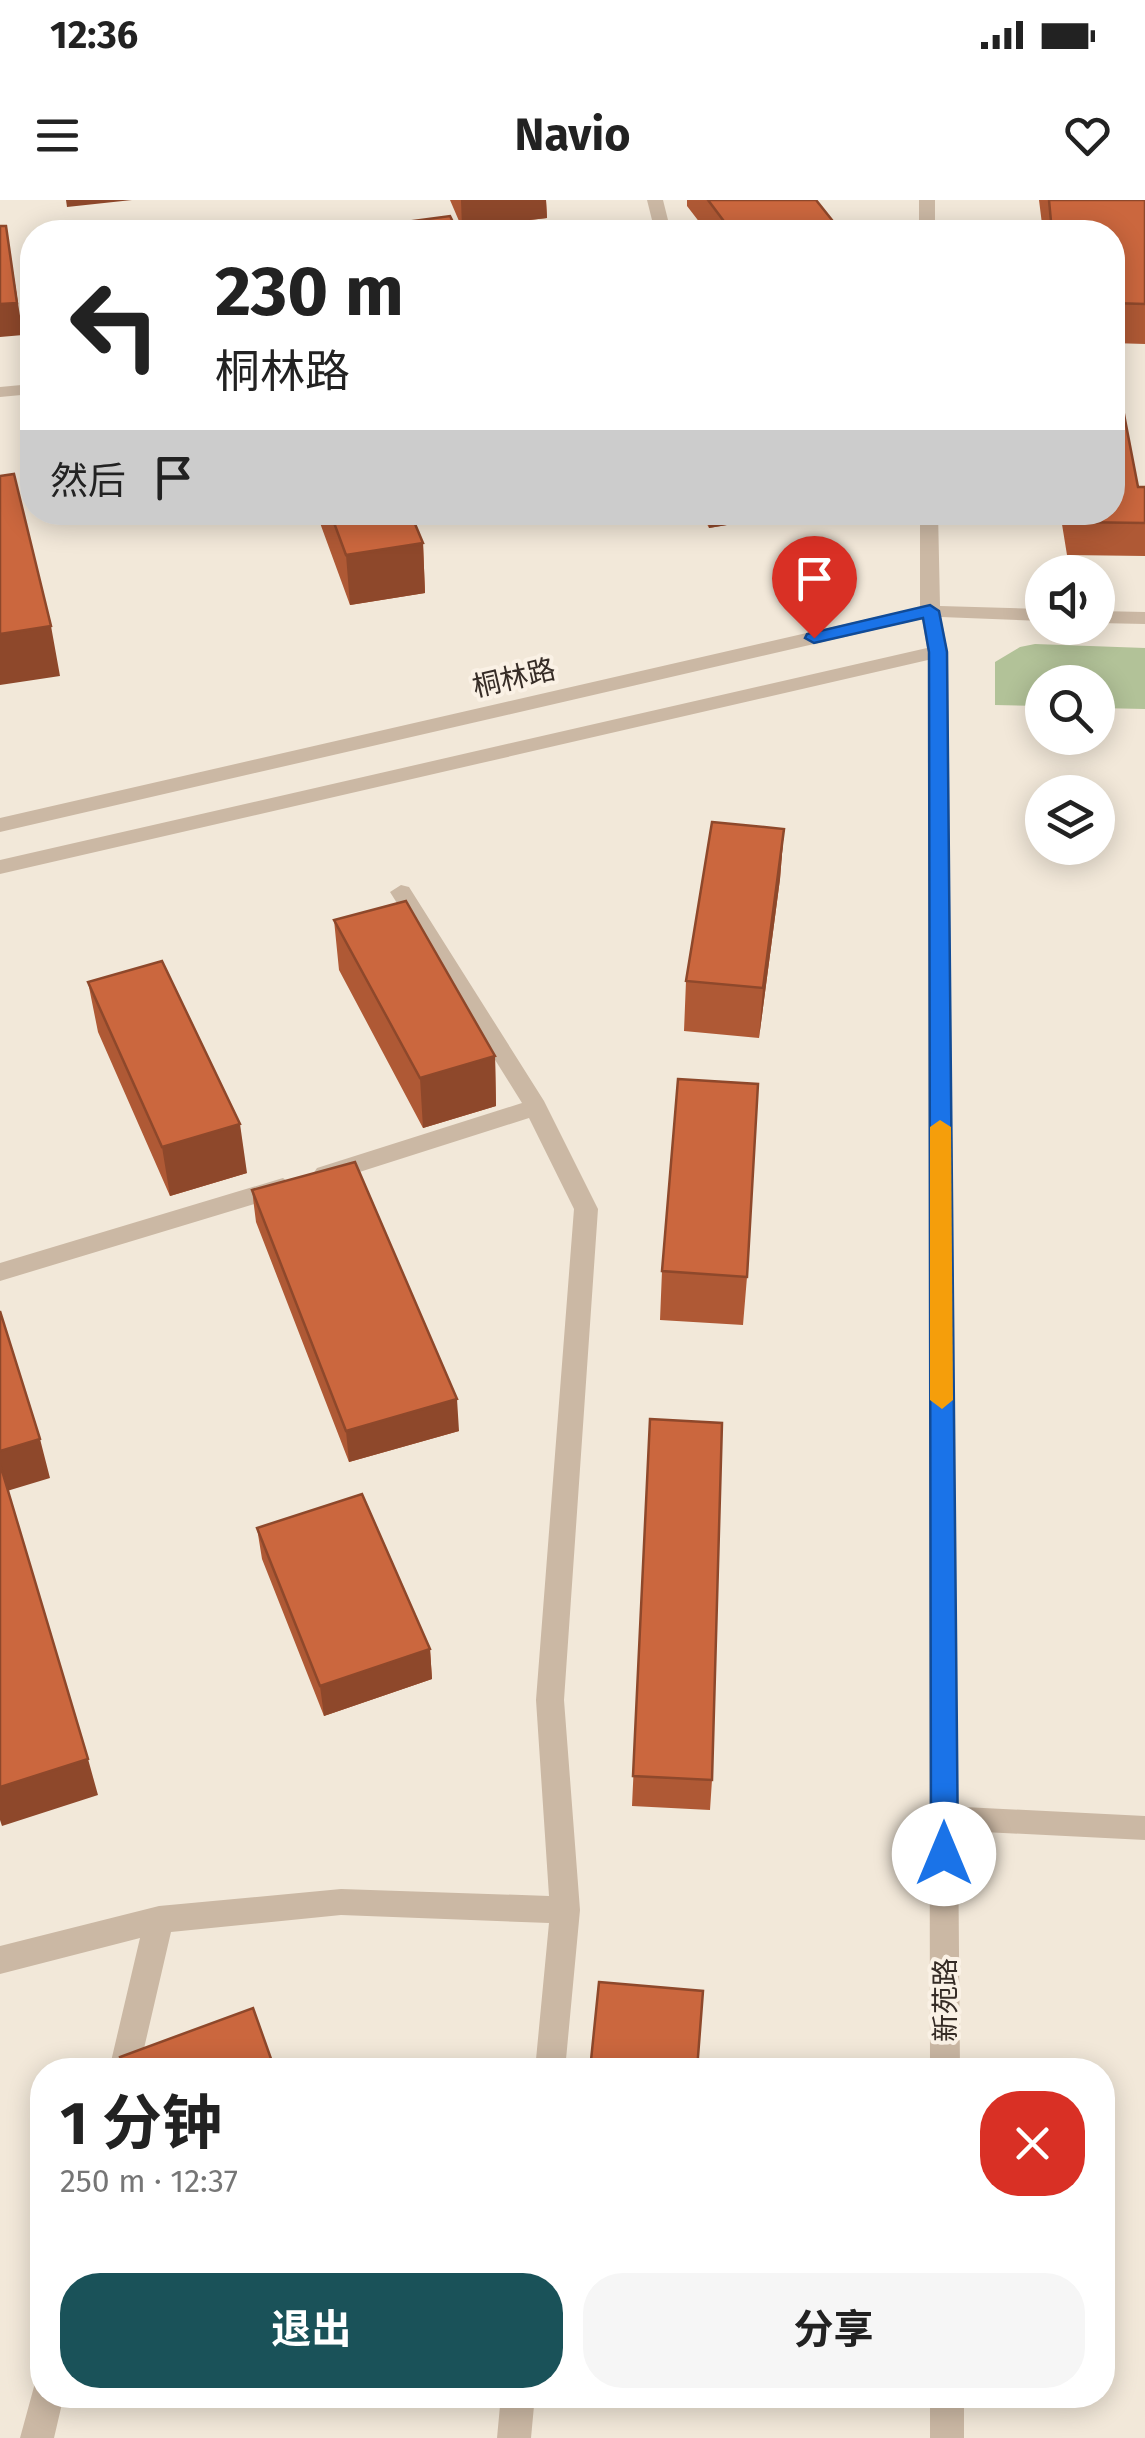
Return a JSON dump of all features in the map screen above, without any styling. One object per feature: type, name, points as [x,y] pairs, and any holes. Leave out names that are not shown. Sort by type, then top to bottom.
[{"type":"street","name":"新苑路","points":[[929,525],[930,611],[938,652],[945,2058]]},
{"type":"street","name":"桐林路","points":[[0,825],[930,611],[1025,614]]},
{"type":"street","points":[[1115,617],[1145,618]]},
{"type":"street","points":[[0,867],[938,652]]},
{"type":"street","points":[[401,892],[536,1107],[586,1209],[550,1700],[566,1910],[551,2058]]},
{"type":"street","points":[[0,1272],[536,1107]]},
{"type":"street","points":[[0,1960],[159,1920],[341,1902],[566,1910]]},
{"type":"street","points":[[127,2058],[159,1920]]},
{"type":"street","points":[[37,2438],[44,2408]]},
{"type":"street","points":[[514,2438],[517,2408]]},
{"type":"street","points":[[947,2408],[947,2438]]},
{"type":"lane","points":[[944,1818],[1145,1828]]},
{"type":"green space","points":[[1020,647],[1145,648],[1145,709],[1115,708],[1115,665],[1025,665],[1025,706],[995,705],[995,662]]},
{"type":"building","points":[[708,200],[816,200],[832,220],[723,220]]},
{"type":"building","points":[[1049,200],[1145,200],[1145,304],[1125,303],[1125,220],[1051,220]]},
{"type":"building","points":[[450,216],[452,220],[420,220]]},
{"type":"building","points":[[0,226],[6,226],[17,303],[0,304]]},
{"type":"building","points":[[1125,420],[1138,487],[1145,487],[1145,523],[1125,523]]},
{"type":"building","points":[[14,474],[20,499],[20,525],[26,525],[51,626],[0,634],[0,476]]},
{"type":"building","points":[[335,525],[415,525],[423,543],[346,555]]},
{"type":"building","points":[[712,822],[784,829],[763,988],[686,981]]},
{"type":"building","points":[[406,901],[495,1056],[420,1078],[334,920]]},
{"type":"building","points":[[162,961],[240,1124],[162,1147],[88,982]]},
{"type":"building","points":[[678,1079],[758,1084],[747,1277],[662,1271]]},
{"type":"building","points":[[355,1162],[457,1399],[346,1431],[252,1190]]},
{"type":"building","points":[[0,1311],[40,1439],[0,1451]]},
{"type":"building","points":[[650,1419],[722,1423],[712,1780],[633,1776]]},
{"type":"building","points":[[0,1464],[88,1759],[0,1787]]},
{"type":"building","points":[[362,1494],[430,1649],[320,1686],[257,1528]]},
{"type":"building","points":[[599,1982],[703,1991],[698,2058],[591,2058]]},
{"type":"building","points":[[253,2008],[271,2058],[120,2058]]},
{"type":"slow traffic","points":[[940,1127],[942,1400]]},
{"type":"route","points":[[814,638],[930,611],[938,652],[944,1854]]}]
